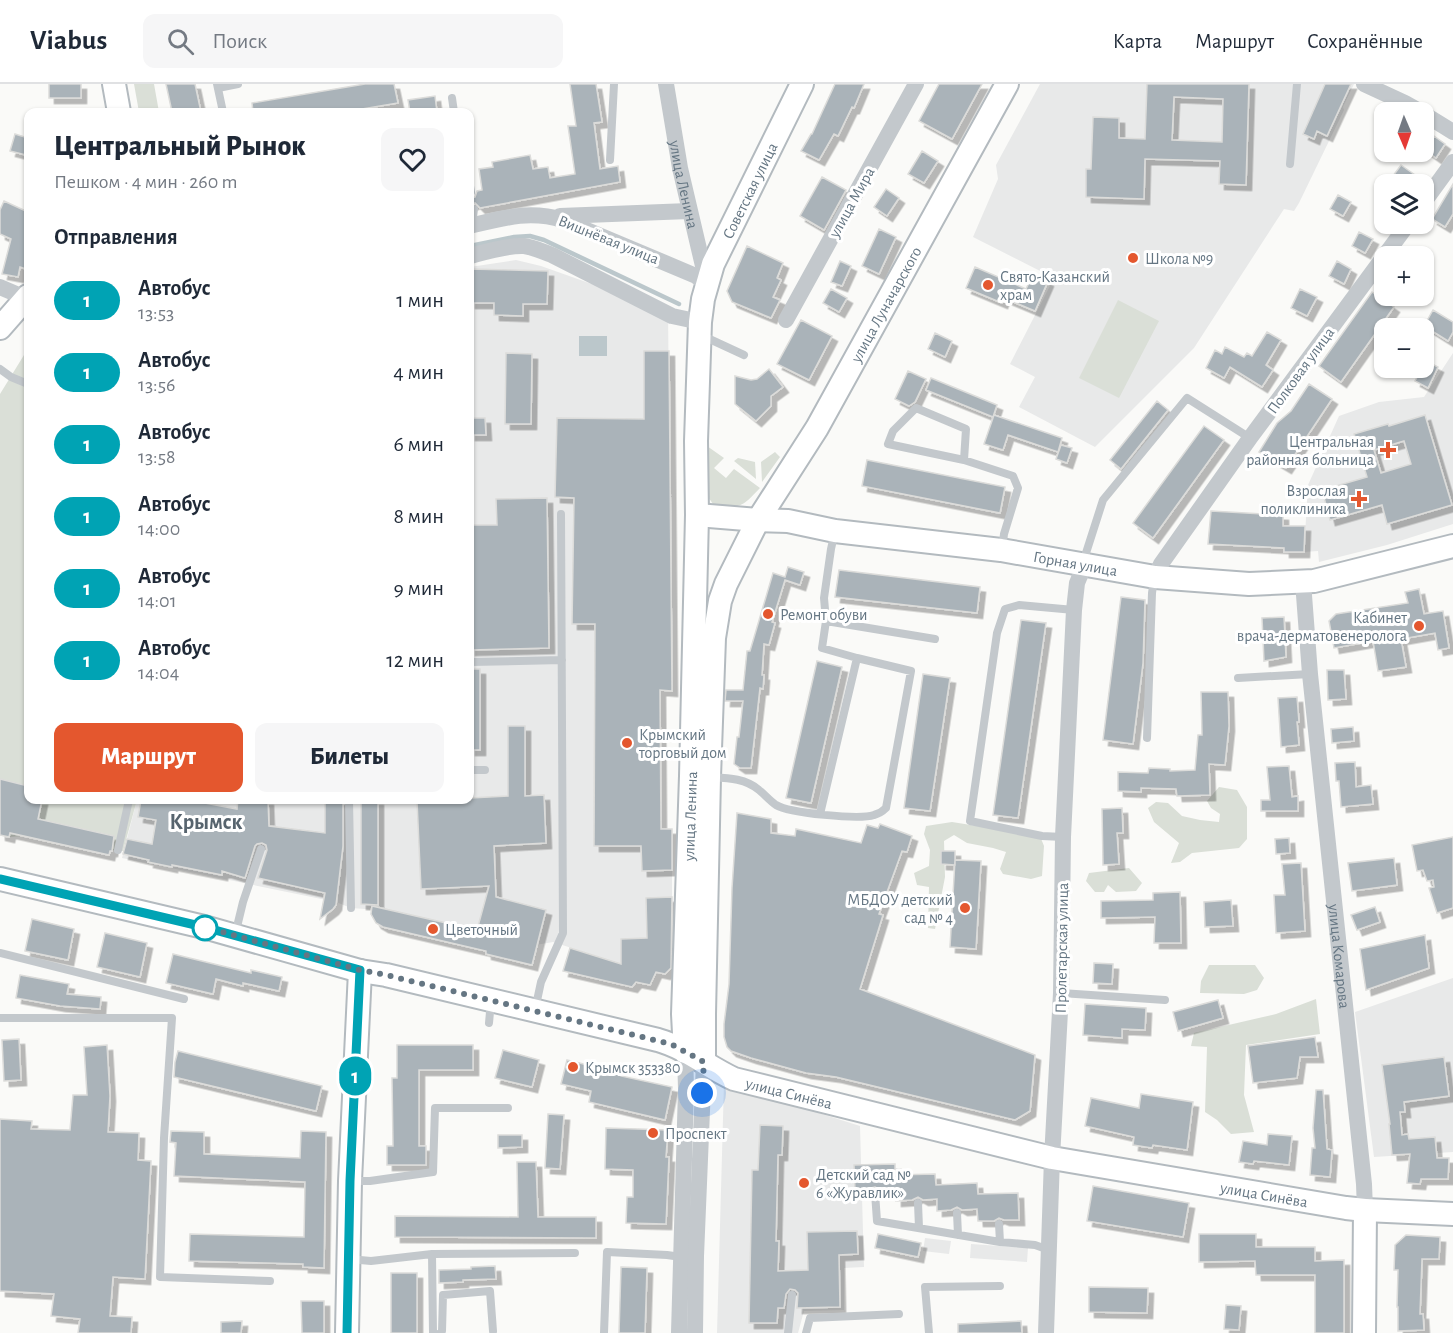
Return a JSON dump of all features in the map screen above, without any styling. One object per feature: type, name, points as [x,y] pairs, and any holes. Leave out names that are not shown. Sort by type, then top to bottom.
[{"type":"main road","points":[[114,84],[118,108]]},
{"type":"main road","name":"Советская улица","points":[[705,292],[713,264],[802,84]]},
{"type":"main road","name":"улица Луначарского","points":[[758,520],[817,428],[1007,84]]},
{"type":"main road","name":"улица Ленина","points":[[700,777],[696,441],[699,328],[705,292]]},
{"type":"main road","points":[[0,328],[24,302]]},
{"type":"main road","name":"Горная улица","points":[[697,514],[788,521],[835,531],[1002,550],[1155,577],[1249,584],[1303,582],[1453,546]]},
{"type":"main road","name":"улица Ленина","points":[[695,1057],[683,1014],[700,777],[714,638],[718,610],[726,584],[758,520]]},
{"type":"main road","name":"улица Синёва","points":[[0,879],[234,935],[360,970],[658,1040],[695,1057],[717,1072],[734,1078],[1052,1158],[1365,1210],[1453,1215]]},
{"type":"main road","points":[[347,1333],[350,1181],[360,970]]},
{"type":"main road","name":"улица Комарова","points":[[1364,1333],[1365,1210]]},
{"type":"street","name":"улица Ленина","points":[[666,84],[705,292]]},
{"type":"street","name":"улица Мира","points":[[786,320],[916,84]]},
{"type":"street","points":[[1364,84],[1403,102]]},
{"type":"street","points":[[1434,120],[1453,132]]},
{"type":"street","points":[[1434,188],[1453,162]]},
{"type":"street","points":[[550,216],[689,211]]},
{"type":"street","name":"Вишнёвая улица","points":[[474,220],[534,214],[563,220],[696,276],[705,292]]},
{"type":"street","name":"Полковая улица","points":[[1155,577],[1161,564],[1250,438],[1401,234]]},
{"type":"street","points":[[474,255],[523,246],[552,255],[699,328]]},
{"type":"street","points":[[0,288],[24,297]]},
{"type":"street","name":"Пролетарская улица","points":[[1046,1333],[1061,993],[1063,837],[1074,610],[1077,583],[1085,564]]},
{"type":"street","name":"улица Комарова","points":[[1303,582],[1310,674],[1357,1114],[1365,1210]]},
{"type":"street","name":"улица Ленина","points":[[679,1333],[686,1089],[695,1057]]},
{"type":"street","name":"улица Ленина","points":[[695,1057],[695,1333]]},
{"type":"lane","points":[[222,108],[217,86],[237,84]]},
{"type":"lane","points":[[610,160],[614,84]]},
{"type":"lane","points":[[1290,164],[1297,84]]},
{"type":"lane","points":[[452,98],[453,108]]},
{"type":"lane","points":[[699,328],[744,355]]},
{"type":"lane","points":[[0,369],[24,382]]},
{"type":"lane","points":[[1085,564],[1086,553],[1102,500],[1186,398],[1250,438]]},
{"type":"lane","points":[[964,460],[966,429],[916,408],[893,431],[888,444],[964,460],[1013,476],[1018,488],[1004,534],[1002,550]]},
{"type":"lane","points":[[534,1010],[541,982],[563,933],[561,514]]},
{"type":"lane","points":[[700,777],[729,778],[747,782],[777,806],[789,810],[850,817],[874,816],[886,808],[910,672],[822,648],[826,621],[824,598],[835,531]]},
{"type":"lane","points":[[1147,738],[1152,593],[1155,577]]},
{"type":"lane","points":[[1063,837],[1042,836],[970,821],[998,633],[1005,609],[1019,605],[1074,610]]},
{"type":"lane","points":[[826,621],[935,639]]},
{"type":"lane","points":[[820,814],[857,658]]},
{"type":"lane","points":[[474,662],[561,660]]},
{"type":"lane","points":[[1238,678],[1310,674]]},
{"type":"lane","points":[[474,770],[485,770]]},
{"type":"lane","points":[[118,850],[128,804]]},
{"type":"lane","points":[[350,804],[351,908]]},
{"type":"lane","points":[[234,935],[261,849]]},
{"type":"lane","points":[[0,953],[183,999]]},
{"type":"lane","points":[[1061,993],[1165,1000]]},
{"type":"lane","points":[[489,1023],[491,1001]]},
{"type":"lane","points":[[0,1018],[172,1018],[164,1138],[160,1277],[270,1281]]},
{"type":"lane","points":[[350,1181],[370,1181],[433,1172],[435,1108],[508,1107]]},
{"type":"lane","points":[[875,1193],[877,1221],[1000,1242],[1035,1245],[1049,1251]]},
{"type":"lane","points":[[918,1203],[919,1228]]},
{"type":"lane","points":[[957,1213],[958,1235]]},
{"type":"lane","points":[[999,1224],[1000,1242]]},
{"type":"lane","points":[[604,1333],[607,1252],[681,1257]]},
{"type":"lane","points":[[348,1259],[371,1261],[432,1254],[575,1253]]},
{"type":"lane","points":[[432,1254],[433,1333]]},
{"type":"lane","points":[[929,1333],[925,1287],[1000,1286]]},
{"type":"lane","points":[[440,1333],[442,1331],[443,1295],[490,1291],[493,1331]]},
{"type":"lane","points":[[788,1333],[792,1294]]},
{"type":"lane","points":[[806,1333],[810,1318],[899,1314]]},
{"type":"shaded area","points":[[134,84],[154,84],[158,108],[138,108]]},
{"type":"shaded area","name":"Школа №9","points":[[1040,84],[1354,84],[1343,107],[1344,110],[1294,211],[1284,209],[1194,348],[1095,447],[1019,407],[1035,377],[1010,364],[1054,278],[973,237],[998,179],[996,165]]},
{"type":"shaded area","points":[[516,260],[541,266],[668,311],[672,691],[594,691],[594,846],[672,845],[672,967],[665,974],[621,964],[553,942],[536,945],[545,910],[487,895],[477,930],[392,911],[351,908],[336,902],[122,858],[136,804],[474,804],[474,266]]},
{"type":"shaded area","points":[[1118,300],[1159,321],[1119,398],[1079,378]]},
{"type":"shaded area","points":[[579,336],[607,336],[607,356],[579,356]]},
{"type":"shaded area","name":"Центральная районная больница","points":[[1453,353],[1453,524],[1387,545],[1319,562],[1318,551],[1304,552],[1308,485],[1339,416],[1379,402],[1424,397]]},
{"type":"shaded area","points":[[24,355],[24,785],[0,779],[0,394]]},
{"type":"shaded area","points":[[707,446],[724,458],[714,468],[726,478],[734,469],[760,488],[744,503],[735,506],[713,504],[706,494]]},
{"type":"shaded area","points":[[775,452],[780,457],[762,482],[761,462]]},
{"type":"shaded area","points":[[738,458],[755,462],[756,479],[734,461]]},
{"type":"shaded area","points":[[1219,787],[1237,790],[1247,807],[1247,839],[1239,848],[1192,853],[1180,862],[1171,863],[1179,843],[1154,822],[1148,808],[1156,802],[1168,803],[1182,816],[1219,822],[1220,814],[1211,808],[1207,801]]},
{"type":"shaded area","points":[[41,804],[136,804],[123,851],[110,850],[109,855],[22,836],[9,837],[15,815],[40,809]]},
{"type":"shaded area","points":[[952,822],[1040,836],[1044,846],[1042,876],[1031,879],[1003,874],[1000,869],[1006,852],[967,843],[954,835],[944,841],[945,877],[935,929],[928,928],[929,887],[917,885],[914,873],[929,866],[930,850],[924,834],[926,826]]},
{"type":"shaded area","points":[[1129,868],[1142,883],[1136,891],[1116,892],[1108,885],[1104,892],[1095,892],[1086,881],[1089,873]]},
{"type":"shaded area","points":[[1209,965],[1255,965],[1264,978],[1257,990],[1244,994],[1200,993],[1201,981]]},
{"type":"shaded area","points":[[1453,978],[1453,1152],[1374,1157],[1355,1012]]},
{"type":"shaded area","points":[[1316,999],[1320,1034],[1246,1045],[1244,1095],[1254,1132],[1231,1134],[1205,1112],[1207,1047],[1191,1046],[1194,1033],[1276,1014]]},
{"type":"shaded area","points":[[724,1083],[860,1126],[864,1267],[844,1268],[844,1310],[804,1311],[798,1333],[717,1333]]},
{"type":"shaded area","points":[[925,1238],[951,1241],[949,1254],[923,1251]]},
{"type":"shaded area","points":[[971,1244],[1028,1248],[1027,1262],[970,1258]]},
{"type":"building","points":[[49,84],[81,84],[81,98],[49,98]]},
{"type":"building","points":[[166,84],[195,84],[200,108],[171,108]]},
{"type":"building","points":[[365,84],[394,84],[398,103],[368,108],[253,108],[252,103]]},
{"type":"building","points":[[570,84],[596,84],[602,122],[594,123],[600,169],[618,166],[620,182],[480,208],[474,203],[477,191],[482,190],[479,169],[493,167],[492,162],[530,155],[533,169],[548,167],[550,178],[575,174],[568,126],[576,126]]},
{"type":"building","points":[[835,84],[864,84],[838,136],[834,134],[819,160],[801,151],[812,134]]},
{"type":"building","points":[[939,84],[982,84],[952,139],[919,121]]},
{"type":"building","points":[[1147,84],[1249,84],[1246,185],[1219,184],[1220,161],[1145,159],[1144,199],[1086,197],[1086,169],[1091,169],[1093,117],[1119,118],[1119,138],[1145,139]],"holes":[[[1174,97],[1223,99],[1222,142],[1172,140]]]},
{"type":"building","points":[[1325,84],[1351,84],[1327,136],[1317,131],[1314,139],[1303,134]]},
{"type":"building","points":[[435,96],[436,108],[409,108],[408,100]]},
{"type":"building","points":[[15,134],[24,137],[24,154],[10,151]]},
{"type":"building","points":[[1434,136],[1445,144],[1436,158],[1434,157]]},
{"type":"building","points":[[922,151],[938,161],[924,183],[908,174]]},
{"type":"building","points":[[1401,165],[1414,174],[1394,174]]},
{"type":"building","points":[[822,177],[846,190],[824,230],[800,216]]},
{"type":"building","points":[[1453,184],[1453,214],[1445,227],[1434,220],[1434,216]]},
{"type":"building","points":[[886,189],[899,198],[887,216],[874,207]]},
{"type":"building","points":[[1338,195],[1351,202],[1343,216],[1330,209]]},
{"type":"building","points":[[4,201],[24,210],[24,268],[20,267],[18,277],[2,274],[11,239],[0,234],[0,210]]},
{"type":"building","points":[[879,229],[896,237],[879,274],[862,266]]},
{"type":"building","points":[[1359,232],[1373,239],[1365,253],[1352,246]]},
{"type":"building","points":[[747,246],[783,263],[777,278],[781,280],[773,297],[780,300],[771,318],[732,302],[727,291]]},
{"type":"building","points":[[840,261],[851,266],[842,286],[831,282]]},
{"type":"building","points":[[1337,261],[1351,269],[1344,284],[1329,276]]},
{"type":"building","points":[[975,267],[1026,289],[1033,274],[1048,281],[1035,311],[1004,298],[1002,303],[966,288]]},
{"type":"building","points":[[474,269],[548,271],[547,304],[523,304],[523,316],[494,315],[494,303],[474,303]]},
{"type":"building","points":[[831,289],[847,298],[839,312],[823,303]]},
{"type":"building","points":[[1300,289],[1317,297],[1307,316],[1291,308]]},
{"type":"building","points":[[1372,292],[1374,306],[1394,307],[1386,318],[1374,318],[1374,335],[1341,382],[1319,366]]},
{"type":"building","points":[[1433,310],[1453,322],[1453,332],[1448,341],[1434,332],[1434,318],[1428,318]]},
{"type":"building","points":[[801,320],[832,336],[809,380],[777,364]]},
{"type":"building","points":[[1267,332],[1281,340],[1266,365],[1273,370],[1262,387],[1230,367],[1224,378],[1206,368],[1215,350],[1222,354],[1225,347],[1244,357],[1247,353],[1252,356]]},
{"type":"building","points":[[935,333],[952,341],[945,357],[928,349]]},
{"type":"building","points":[[644,351],[669,351],[672,691],[660,690],[661,829],[672,829],[672,870],[642,871],[641,846],[594,846],[595,624],[572,624],[574,498],[555,497],[557,418],[644,419]]},
{"type":"building","points":[[506,353],[532,354],[531,424],[505,424]]},
{"type":"building","points":[[769,369],[783,387],[771,396],[771,406],[756,421],[735,404],[735,376],[751,380],[757,379]]},
{"type":"building","points":[[908,371],[926,379],[915,402],[909,406],[895,399]]},
{"type":"building","points":[[931,378],[997,405],[993,417],[926,390]]},
{"type":"building","points":[[1417,378],[1433,378],[1428,388],[1415,381]]},
{"type":"building","points":[[1309,384],[1332,399],[1286,468],[1259,452],[1277,423],[1291,411]]},
{"type":"building","points":[[1157,401],[1168,410],[1121,469],[1110,460]]},
{"type":"building","points":[[994,415],[1062,438],[1058,452],[1008,435],[1003,450],[984,444]]},
{"type":"building","points":[[1425,415],[1452,505],[1387,524],[1382,505],[1330,520],[1322,490],[1367,477],[1354,434],[1388,424],[1389,426]],"holes":[[[1404,441],[1411,464],[1381,473],[1374,450]]]},
{"type":"building","points":[[474,418],[485,418],[486,435],[474,435]]},
{"type":"building","points":[[1204,426],[1224,440],[1153,538],[1133,523]]},
{"type":"building","points":[[1061,445],[1072,448],[1067,463],[1056,459]]},
{"type":"building","points":[[867,460],[1005,487],[1000,513],[862,486]]},
{"type":"building","points":[[547,498],[549,648],[474,650],[474,525],[497,525],[496,499]]},
{"type":"building","points":[[1211,511],[1283,515],[1283,526],[1305,526],[1304,552],[1284,552],[1284,548],[1208,544]]},
{"type":"building","points":[[788,567],[804,572],[800,585],[785,580],[772,622],[775,623],[769,645],[764,644],[763,689],[760,688],[751,768],[740,768],[734,764],[743,701],[725,701],[726,690],[743,690],[747,651],[750,651],[773,573],[785,577]]},
{"type":"building","points":[[839,570],[980,587],[977,613],[835,597]]},
{"type":"building","points":[[1419,589],[1424,614],[1443,611],[1449,648],[1438,650],[1435,633],[1401,639],[1406,667],[1378,671],[1373,641],[1334,648],[1329,621],[1336,614],[1408,603],[1405,592]]},
{"type":"building","points":[[1121,597],[1145,600],[1143,663],[1133,744],[1103,740]]},
{"type":"building","points":[[1284,617],[1286,657],[1264,661],[1262,618]]},
{"type":"building","points":[[1021,620],[1046,623],[1018,818],[993,815]]},
{"type":"building","points":[[817,661],[842,667],[811,803],[786,798]]},
{"type":"building","points":[[474,669],[480,669],[480,750],[474,750]]},
{"type":"building","points":[[1327,670],[1344,670],[1346,699],[1328,700]]},
{"type":"building","points":[[923,674],[950,678],[930,811],[904,808]]},
{"type":"building","points":[[1201,692],[1228,692],[1229,726],[1225,765],[1209,764],[1210,795],[1177,796],[1176,789],[1141,788],[1141,792],[1118,791],[1118,772],[1148,773],[1149,768],[1170,769],[1170,771],[1195,770],[1198,735],[1202,735]]},
{"type":"building","points":[[1297,697],[1299,745],[1281,747],[1278,698]]},
{"type":"building","points":[[508,726],[525,726],[525,796],[544,795],[546,843],[494,846],[496,897],[546,910],[532,965],[486,954],[486,951],[383,927],[376,923],[371,914],[372,906],[477,930],[489,886],[421,889],[417,804],[474,804],[474,798],[508,796]]},
{"type":"building","points":[[1353,727],[1354,741],[1332,743],[1331,729]]},
{"type":"building","points":[[1355,762],[1356,787],[1371,785],[1373,804],[1341,807],[1335,763]]},
{"type":"building","points":[[1289,766],[1292,797],[1298,796],[1298,811],[1261,811],[1261,800],[1270,800],[1267,767]]},
{"type":"building","points":[[0,779],[24,785],[24,804],[41,804],[38,819],[114,836],[112,851],[109,855],[10,833],[9,837],[0,835]]},
{"type":"building","points":[[140,804],[210,804],[237,809],[238,804],[268,804],[269,826],[325,833],[325,804],[343,804],[343,846],[336,905],[320,919],[325,893],[258,878],[267,850],[266,845],[262,843],[255,846],[245,878],[222,871],[222,875],[172,865],[172,867],[123,854],[127,839],[152,844],[156,820],[138,817]]},
{"type":"building","points":[[361,804],[378,804],[378,905],[361,904]]},
{"type":"building","points":[[1122,808],[1123,833],[1117,833],[1119,864],[1103,865],[1102,809]]},
{"type":"building","points":[[737,813],[771,819],[771,833],[795,836],[796,829],[861,843],[867,825],[878,828],[880,824],[912,836],[907,852],[902,851],[879,914],[883,915],[860,989],[1035,1055],[1030,1111],[1015,1120],[836,1077],[806,1073],[751,1058],[731,1051],[727,1047],[724,1024],[729,984]]},
{"type":"building","points":[[1453,837],[1453,908],[1437,913],[1429,888],[1434,887],[1433,880],[1427,881],[1423,870],[1417,871],[1412,845]]},
{"type":"building","points":[[1289,838],[1290,853],[1276,854],[1275,839]]},
{"type":"building","points":[[941,851],[955,851],[955,865],[941,864]]},
{"type":"building","points":[[1394,858],[1397,885],[1352,891],[1348,863]]},
{"type":"building","name":"МБДОУ детский сад № 4","points":[[955,860],[981,861],[976,949],[950,947]]},
{"type":"building","points":[[1301,863],[1305,931],[1276,933],[1274,895],[1285,895],[1282,864]]},
{"type":"building","points":[[1180,892],[1181,943],[1154,943],[1155,917],[1101,918],[1101,901],[1153,900],[1153,893]]},
{"type":"building","points":[[672,897],[671,968],[665,974],[656,972],[650,985],[636,982],[632,987],[563,971],[570,948],[621,964],[621,939],[647,938],[646,898]]},
{"type":"building","points":[[1231,900],[1233,926],[1205,927],[1204,902]]},
{"type":"building","points":[[1375,907],[1380,922],[1357,930],[1351,915]]},
{"type":"building","points":[[32,919],[74,929],[68,960],[25,951]]},
{"type":"building","points":[[105,933],[147,943],[140,977],[97,967]]},
{"type":"building","points":[[1425,935],[1429,968],[1366,990],[1360,949]]},
{"type":"building","points":[[173,954],[251,973],[251,970],[282,977],[279,991],[243,983],[243,986],[216,979],[213,994],[166,983]]},
{"type":"building","points":[[1094,963],[1113,964],[1112,984],[1093,983]]},
{"type":"building","points":[[20,975],[69,984],[67,994],[101,997],[100,1009],[60,1006],[16,998]]},
{"type":"building","points":[[1218,1000],[1223,1018],[1178,1031],[1173,1012]]},
{"type":"building","points":[[1085,1004],[1146,1008],[1145,1030],[1122,1029],[1122,1038],[1083,1035]]},
{"type":"building","points":[[1315,1037],[1318,1057],[1300,1057],[1297,1078],[1253,1083],[1248,1046]]},
{"type":"building","points":[[19,1039],[21,1080],[4,1081],[2,1040]]},
{"type":"building","points":[[107,1045],[110,1096],[108,1132],[139,1133],[138,1160],[151,1161],[145,1279],[113,1277],[110,1316],[132,1317],[131,1333],[78,1333],[80,1319],[51,1316],[54,1294],[0,1291],[0,1119],[32,1121],[31,1129],[70,1130],[73,1095],[87,1095],[84,1047]]},
{"type":"building","points":[[397,1045],[473,1045],[473,1070],[419,1070],[419,1146],[426,1146],[426,1165],[387,1165],[387,1146],[393,1146],[392,1078],[397,1078]]},
{"type":"building","points":[[503,1050],[539,1060],[532,1087],[495,1078]]},
{"type":"building","points":[[178,1051],[322,1086],[316,1111],[174,1077]]},
{"type":"building","points":[[1444,1057],[1449,1096],[1404,1102],[1405,1112],[1400,1112],[1402,1135],[1408,1134],[1409,1139],[1435,1137],[1437,1158],[1449,1158],[1448,1179],[1421,1179],[1420,1184],[1407,1183],[1410,1154],[1392,1155],[1382,1065]]},
{"type":"building","points":[[567,1060],[621,1073],[621,1076],[672,1087],[665,1120],[589,1102],[591,1091],[561,1084]]},
{"type":"building","points":[[1316,1090],[1323,1090],[1327,1149],[1332,1150],[1330,1177],[1310,1175],[1312,1148],[1315,1148],[1313,1128]]},
{"type":"building","points":[[1141,1094],[1193,1102],[1187,1150],[1153,1145],[1152,1148],[1133,1145],[1134,1137],[1085,1126],[1091,1098],[1139,1108]]},
{"type":"building","points":[[548,1114],[564,1115],[560,1169],[545,1168]]},
{"type":"building","points":[[760,1125],[783,1126],[782,1155],[778,1155],[776,1241],[779,1241],[778,1271],[808,1270],[807,1232],[857,1231],[858,1254],[839,1255],[840,1307],[797,1308],[798,1293],[790,1289],[786,1294],[784,1308],[778,1308],[777,1323],[749,1323],[752,1170],[758,1170]]},
{"type":"building","points":[[606,1128],[668,1130],[666,1224],[626,1223],[627,1197],[633,1197],[633,1170],[605,1169]]},
{"type":"building","points":[[171,1131],[204,1132],[204,1154],[300,1158],[301,1131],[326,1132],[324,1268],[303,1267],[303,1264],[189,1261],[190,1234],[304,1237],[305,1182],[174,1176],[176,1143],[170,1142]]},
{"type":"building","points":[[1268,1134],[1292,1136],[1289,1165],[1254,1161],[1253,1164],[1239,1162],[1243,1141],[1267,1145]]},
{"type":"building","points":[[498,1135],[522,1135],[522,1147],[498,1148]]},
{"type":"building","points":[[517,1162],[536,1162],[538,1217],[596,1217],[596,1238],[395,1237],[395,1216],[518,1217]]},
{"type":"building","points":[[895,1164],[895,1175],[935,1174],[936,1185],[977,1183],[978,1194],[1018,1193],[1019,1220],[999,1218],[994,1221],[978,1221],[977,1209],[962,1210],[957,1207],[937,1211],[937,1199],[923,1200],[918,1197],[912,1200],[896,1201],[896,1190],[881,1190],[875,1187],[869,1191],[855,1191],[854,1165]]},
{"type":"building","points":[[1093,1186],[1189,1203],[1183,1237],[1087,1221]]},
{"type":"building","points":[[878,1234],[921,1243],[918,1257],[875,1248]]},
{"type":"building","points":[[1199,1234],[1256,1234],[1256,1247],[1315,1247],[1315,1261],[1344,1260],[1344,1333],[1315,1333],[1315,1275],[1256,1275],[1255,1261],[1199,1262]]},
{"type":"building","points":[[1406,1235],[1440,1237],[1439,1259],[1422,1259],[1420,1314],[1423,1314],[1424,1330],[1398,1331],[1398,1270],[1394,1270],[1395,1245]]},
{"type":"building","points":[[495,1266],[496,1279],[439,1283],[439,1270]]},
{"type":"building","points":[[621,1267],[647,1268],[645,1333],[619,1333]]},
{"type":"building","points":[[391,1273],[417,1273],[417,1333],[391,1333]]},
{"type":"building","points":[[1089,1287],[1148,1288],[1147,1313],[1089,1312]]},
{"type":"building","points":[[301,1301],[324,1301],[324,1333],[302,1333]]},
{"type":"building","points":[[1226,1305],[1241,1306],[1239,1330],[1224,1329]]},
{"type":"building","points":[[242,1321],[241,1333],[221,1333],[221,1322]]},
{"type":"building","points":[[1021,1321],[1022,1333],[958,1333],[958,1324]]},
{"type":"waterway","points":[[474,245],[514,237],[530,236],[544,240],[679,304]]},
{"type":"bus line","name":"1","points":[[0,879],[204,927],[360,970],[350,1181],[347,1333]]},
{"type":"place","name":"Школа №9","points":[[1133,258]]},
{"type":"place","name":"Свято-Казанский храм","points":[[988,285]]},
{"type":"place","name":"Центральная районная больница","points":[[1388,450]]},
{"type":"place","name":"Взрослая поликлиника","points":[[1359,499]]},
{"type":"place","name":"Ремонт обуви","points":[[768,614]]},
{"type":"place","name":"Кабинет врача-дерматовенеролога","points":[[1419,626]]},
{"type":"place","name":"Крымский торговый дом","points":[[627,743]]},
{"type":"place","name":"МБДОУ детский сад № 4","points":[[965,908]]},
{"type":"place","name":"Цветочный","points":[[433,929]]},
{"type":"place","name":"Крымск 353380","points":[[573,1067]]},
{"type":"place","name":"Проспект","points":[[653,1133]]},
{"type":"place","name":"Детский сад № 6 «Журавлик»","points":[[804,1183]]},
{"type":"district","name":"Крымск","points":[[206,821]]},
{"type":"route","points":[[205,928],[360,970],[671,1044],[704,1062],[702,1093]]}]
